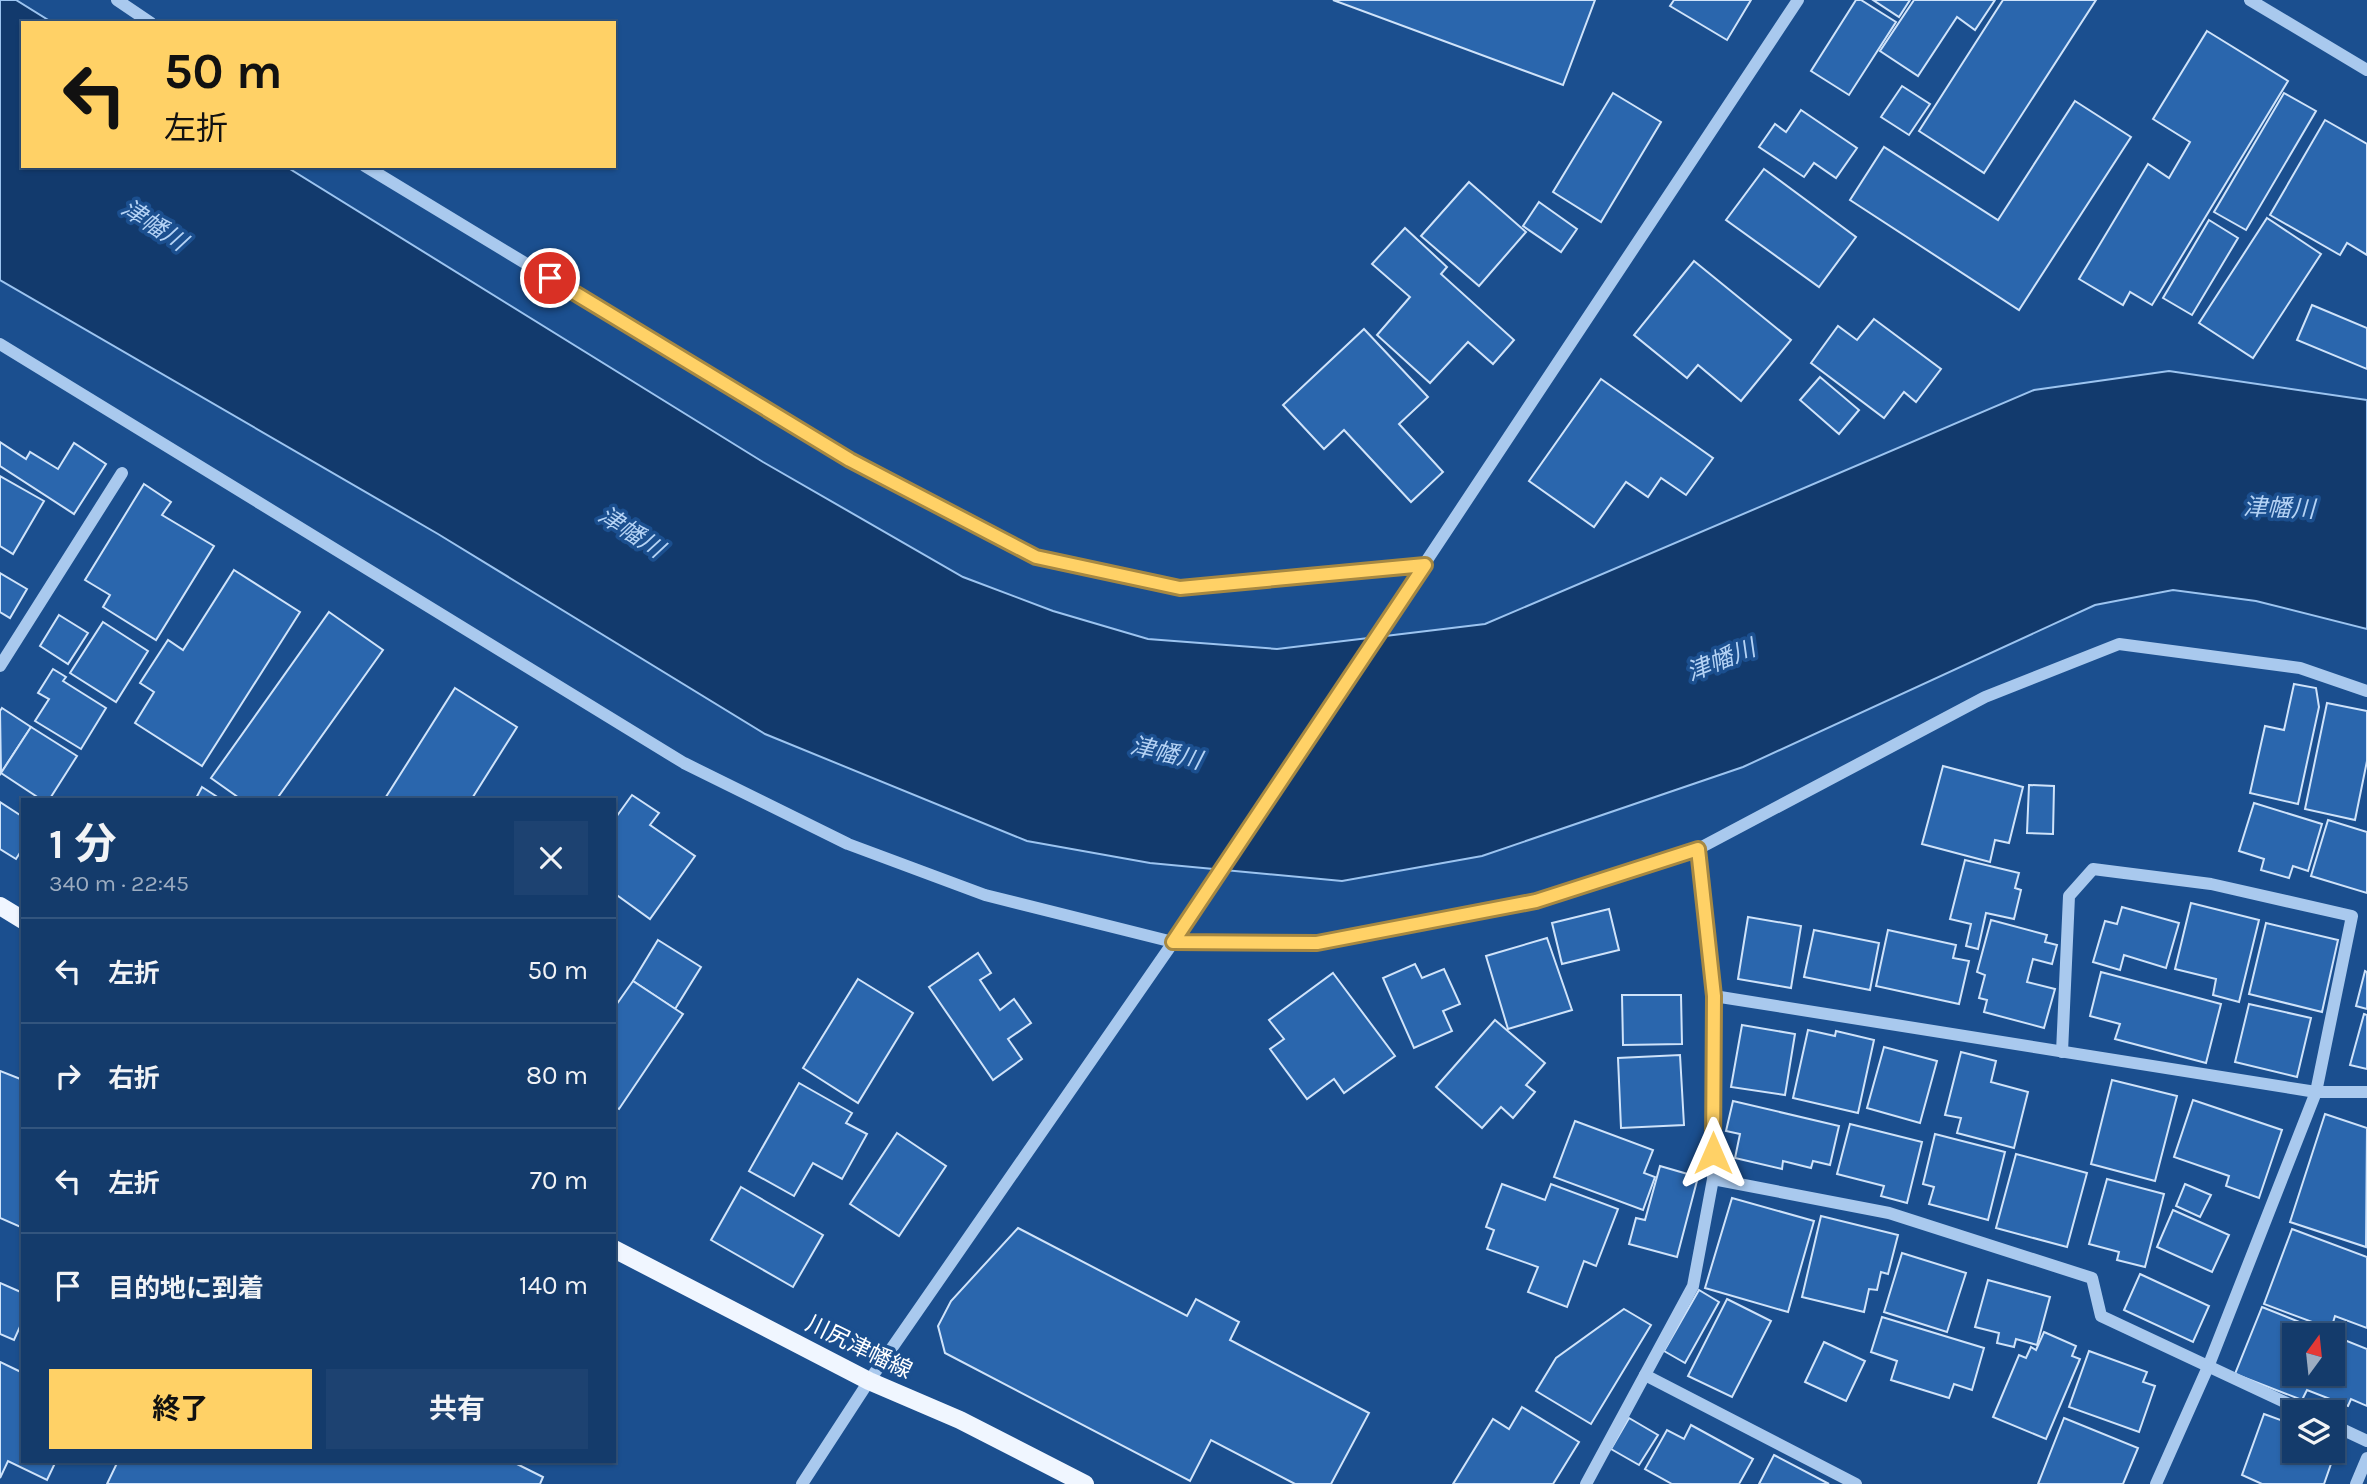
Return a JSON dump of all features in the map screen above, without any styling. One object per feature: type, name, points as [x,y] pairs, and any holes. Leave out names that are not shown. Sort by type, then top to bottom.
[{"type":"main road","points":[[0,906],[21,919]]},
{"type":"main road","name":"川尻津幡線","points":[[616,1250],[869,1381],[960,1420],[1085,1484]]},
{"type":"street","points":[[117,0],[148,21]]},
{"type":"street","points":[[802,1484],[869,1381],[1190,918],[1798,0]]},
{"type":"street","points":[[2250,0],[2367,70]]},
{"type":"street","points":[[368,168],[850,460],[1036,557],[1180,588],[1425,565]]},
{"type":"street","points":[[0,344],[684,763],[848,844],[985,895],[1173,942],[1317,943],[1536,901],[1698,849],[1985,697],[2119,644],[2300,668],[2367,691]]},
{"type":"street","points":[[0,666],[122,473]]},
{"type":"street","points":[[1586,1484],[1693,1286],[1713,1179],[1714,996],[1698,849]]},
{"type":"street","points":[[2062,1052],[2069,896],[2093,870],[2211,884],[2352,916],[2316,1092],[2208,1367],[2156,1484]]},
{"type":"street","points":[[1714,996],[2316,1092],[2367,1092]]},
{"type":"street","points":[[1713,1179],[1889,1213],[2092,1278],[2101,1316],[2282,1401]]},
{"type":"street","points":[[1644,1375],[1856,1484]]},
{"type":"street","points":[[2345,1431],[2367,1441]]},
{"type":"street","points":[[2356,1484],[2367,1458]]},
{"type":"water","name":"津幡川","points":[[0,0],[16,0],[50,21],[21,21],[21,168],[288,168],[763,462],[963,577],[1053,611],[1148,639],[1277,649],[1485,624],[2034,390],[2169,371],[2367,400],[2367,629],[2256,601],[2173,590],[2095,605],[1743,767],[1482,856],[1342,881],[1150,863],[1027,841],[765,734],[438,534],[0,280]]},
{"type":"building","points":[[1333,0],[1595,0],[1563,85]]},
{"type":"building","points":[[1674,0],[1751,0],[1727,40],[1670,6]]},
{"type":"building","points":[[1856,0],[1861,0],[1896,22],[1849,95],[1811,71]]},
{"type":"building","points":[[1873,0],[1910,0],[1899,17]]},
{"type":"building","points":[[1914,0],[1995,0],[1975,30],[1957,17],[1918,76],[1880,51]]},
{"type":"building","points":[[2003,0],[2096,0],[1984,173],[1919,131]]},
{"type":"building","points":[[2207,31],[2288,81],[2152,305],[2130,292],[2123,305],[2079,279],[2148,164],[2169,178],[2190,142],[2153,119]]},
{"type":"building","points":[[1902,86],[1930,104],[1909,135],[1881,117]]},
{"type":"building","points":[[1613,93],[1661,122],[1601,222],[1553,192]]},
{"type":"building","points":[[2284,93],[2316,111],[2246,230],[2214,212]]},
{"type":"building","points":[[2075,101],[2131,137],[2019,310],[1850,200],[1884,147],[1998,220]]},
{"type":"building","points":[[1801,110],[1857,148],[1836,178],[1814,163],[1804,177],[1759,147],[1775,124],[1786,132]]},
{"type":"building","points":[[2325,120],[2367,144],[2367,255],[2347,243],[2340,255],[2270,215]]},
{"type":"building","points":[[1764,169],[1856,237],[1819,287],[1726,220]]},
{"type":"building","points":[[1469,182],[1526,232],[1479,286],[1421,236]]},
{"type":"building","points":[[1539,202],[1577,229],[1561,252],[1523,226]]},
{"type":"building","points":[[2267,218],[2321,254],[2253,358],[2199,323]]},
{"type":"building","points":[[2209,220],[2238,238],[2192,315],[2163,298]]},
{"type":"building","points":[[1405,228],[1447,267],[1441,274],[1514,340],[1493,364],[1468,342],[1430,383],[1377,335],[1410,297],[1372,264]]},
{"type":"building","points":[[1694,261],[1791,340],[1741,401],[1698,365],[1687,378],[1634,335]]},
{"type":"building","points":[[2312,305],[2367,328],[2367,369],[2297,340]]},
{"type":"building","points":[[1874,319],[1941,369],[1916,402],[1904,392],[1884,418],[1811,363],[1838,326],[1857,340]]},
{"type":"building","points":[[1364,329],[1428,397],[1399,424],[1443,472],[1411,502],[1344,430],[1324,449],[1283,405]]},
{"type":"building","points":[[1820,377],[1859,410],[1839,434],[1800,400]]},
{"type":"building","points":[[1601,379],[1713,458],[1686,495],[1661,478],[1648,497],[1626,482],[1594,527],[1529,481]]},
{"type":"building","points":[[0,442],[26,459],[30,452],[58,469],[74,443],[106,464],[74,514],[0,466]]},
{"type":"building","points":[[0,476],[44,501],[13,554],[0,546]]},
{"type":"building","points":[[144,484],[171,502],[162,515],[214,546],[156,640],[103,607],[110,595],[85,580]]},
{"type":"building","points":[[234,570],[300,612],[202,766],[135,723],[154,692],[140,683],[168,640],[183,650]]},
{"type":"building","points":[[0,573],[27,589],[10,618],[0,612]]},
{"type":"building","points":[[329,612],[383,650],[277,798],[239,798],[211,778]]},
{"type":"building","points":[[59,615],[88,633],[68,664],[40,646]]},
{"type":"building","points":[[103,622],[148,651],[116,702],[70,673]]},
{"type":"building","points":[[53,669],[66,677],[63,681],[106,708],[81,749],[35,721],[49,699],[38,693]]},
{"type":"building","points":[[2294,684],[2316,688],[2319,707],[2298,804],[2250,793],[2265,726],[2284,730]]},
{"type":"building","points":[[455,688],[517,727],[472,798],[385,798]]},
{"type":"building","points":[[2327,703],[2367,711],[2367,761],[2355,820],[2305,809]]},
{"type":"building","points":[[2,708],[31,727],[1,773],[0,711]]},
{"type":"building","points":[[31,727],[77,756],[50,798],[39,798],[1,773]]},
{"type":"building","points":[[1943,766],[2023,787],[2009,843],[1995,840],[1990,862],[1922,844]]},
{"type":"building","points":[[2029,785],[2054,786],[2053,834],[2027,833]]},
{"type":"building","points":[[202,787],[219,798],[196,798]]},
{"type":"building","points":[[632,795],[659,813],[650,825],[695,856],[650,919],[616,894],[616,817]]},
{"type":"building","points":[[0,802],[21,816],[21,851],[16,859],[0,849]]},
{"type":"building","points":[[2254,803],[2322,824],[2308,871],[2293,866],[2289,878],[2261,870],[2264,859],[2239,851]]},
{"type":"building","points":[[2328,820],[2367,832],[2367,893],[2311,876]]},
{"type":"building","points":[[1965,860],[2019,873],[2015,888],[2021,890],[2014,919],[1986,913],[1978,949],[1966,946],[1971,924],[1950,919]]},
{"type":"building","points":[[2191,903],[2259,920],[2239,1002],[2213,995],[2216,979],[2175,969]]},
{"type":"building","points":[[2122,907],[2179,923],[2166,968],[2124,955],[2120,970],[2093,962],[2105,921],[2117,924]]},
{"type":"building","points":[[1609,909],[1619,950],[1562,964],[1552,923]]},
{"type":"building","points":[[1748,917],[1801,926],[1791,988],[1738,979]]},
{"type":"building","points":[[1991,920],[2047,935],[2045,942],[2057,945],[2052,964],[2033,959],[2027,982],[2055,989],[2044,1028],[1984,1012],[1987,1000],[1979,998],[1985,975],[1977,972]]},
{"type":"building","points":[[2266,923],[2338,940],[2322,1012],[2249,994]]},
{"type":"building","points":[[1814,930],[1879,943],[1870,990],[1804,977]]},
{"type":"building","points":[[1888,930],[1956,945],[1953,958],[1969,961],[1959,1004],[1876,986]]},
{"type":"building","points":[[1547,938],[1572,1010],[1508,1029],[1486,956]]},
{"type":"building","points":[[658,940],[701,967],[675,1009],[633,981]]},
{"type":"building","points":[[978,953],[991,973],[980,980],[1000,1010],[1014,999],[1031,1023],[1008,1039],[1022,1059],[993,1080],[929,987]]},
{"type":"building","points":[[1415,964],[1422,978],[1444,969],[1460,1004],[1443,1011],[1452,1031],[1414,1048],[1383,978]]},
{"type":"building","points":[[2365,971],[2367,972],[2367,1009],[2356,1006]]},
{"type":"building","points":[[2101,972],[2221,1004],[2206,1063],[2115,1039],[2120,1024],[2090,1016]]},
{"type":"building","points":[[1333,973],[1395,1056],[1344,1093],[1334,1079],[1307,1099],[1270,1049],[1284,1039],[1269,1020]]},
{"type":"building","points":[[858,979],[913,1013],[858,1103],[803,1068]]},
{"type":"building","points":[[633,981],[683,1014],[619,1109],[616,1107],[616,1005]]},
{"type":"building","points":[[1622,995],[1681,995],[1682,1044],[1623,1045]]},
{"type":"building","points":[[2249,1004],[2311,1018],[2297,1077],[2235,1062]]},
{"type":"building","points":[[2364,1014],[2367,1015],[2367,1069],[2350,1065]]},
{"type":"building","points":[[1495,1020],[1545,1063],[1526,1085],[1535,1092],[1513,1118],[1501,1107],[1482,1128],[1436,1087]]},
{"type":"building","points":[[1742,1025],[1795,1034],[1785,1095],[1731,1087]]},
{"type":"building","points":[[1808,1030],[1835,1036],[1836,1031],[1874,1040],[1858,1113],[1793,1098]]},
{"type":"building","points":[[1884,1047],[1937,1061],[1920,1123],[1867,1108]]},
{"type":"building","points":[[1961,1052],[1996,1061],[1991,1082],[2028,1092],[2014,1148],[1957,1133],[1961,1118],[1945,1115]]},
{"type":"building","points":[[1680,1055],[1684,1125],[1621,1128],[1618,1058]]},
{"type":"building","points":[[0,1071],[21,1079],[21,1227],[0,1218]]},
{"type":"building","points":[[2112,1080],[2177,1096],[2155,1181],[2091,1164]]},
{"type":"building","points":[[799,1083],[852,1113],[846,1123],[867,1134],[842,1179],[813,1163],[794,1196],[749,1171]]},
{"type":"building","points":[[2193,1100],[2282,1130],[2259,1198],[2226,1186],[2229,1176],[2174,1157]]},
{"type":"building","points":[[1733,1101],[1839,1126],[1830,1165],[1813,1161],[1811,1168],[1783,1161],[1782,1169],[1735,1158],[1740,1134],[1726,1131]]},
{"type":"building","points":[[2325,1114],[2367,1128],[2366,1247],[2290,1222]]},
{"type":"building","points":[[1575,1121],[1653,1150],[1644,1173],[1655,1177],[1643,1210],[1554,1177]]},
{"type":"building","points":[[1850,1124],[1922,1142],[1907,1203],[1881,1196],[1884,1186],[1837,1174]]},
{"type":"building","points":[[897,1133],[946,1166],[899,1236],[850,1204]]},
{"type":"building","points":[[1935,1134],[2005,1152],[1988,1220],[1929,1204],[1934,1187],[1923,1184]]},
{"type":"building","points":[[2016,1154],[2087,1173],[2067,1247],[1996,1228]]},
{"type":"building","points":[[1660,1166],[1698,1177],[1677,1257],[1629,1244],[1636,1218],[1645,1220]]},
{"type":"building","points":[[2107,1179],[2164,1194],[2145,1267],[2117,1260],[2119,1252],[2089,1244]]},
{"type":"building","points":[[1502,1184],[1545,1200],[1551,1184],[1618,1209],[1596,1266],[1584,1261],[1567,1307],[1528,1292],[1538,1267],[1487,1249],[1494,1230],[1486,1227]]},
{"type":"building","points":[[2185,1184],[2211,1195],[2200,1217],[2176,1206]]},
{"type":"building","points":[[741,1187],[823,1235],[793,1287],[711,1240]]},
{"type":"building","points":[[1732,1198],[1814,1221],[1788,1312],[1705,1288]]},
{"type":"building","points":[[2173,1210],[2229,1235],[2212,1272],[2157,1247]]},
{"type":"building","points":[[1821,1216],[1898,1235],[1888,1274],[1881,1272],[1877,1290],[1869,1289],[1864,1312],[1802,1297]]},
{"type":"building","points":[[1018,1228],[1187,1316],[1196,1299],[1239,1322],[1230,1340],[1369,1413],[1331,1484],[1295,1484],[1211,1440],[1190,1481],[945,1353],[938,1326],[951,1301]]},
{"type":"building","points":[[2292,1229],[2367,1257],[2367,1328],[2335,1316],[2333,1323],[2315,1323],[2264,1304]]},
{"type":"building","points":[[1902,1253],[1966,1273],[1947,1332],[1884,1312]]},
{"type":"building","points":[[2140,1274],[2209,1306],[2193,1342],[2124,1310]]},
{"type":"building","points":[[1988,1280],[2050,1297],[2037,1345],[2016,1339],[2014,1347],[1997,1343],[1999,1333],[1975,1327]]},
{"type":"building","points":[[0,1283],[21,1292],[21,1324],[14,1340],[0,1334]]},
{"type":"building","points":[[1699,1290],[1719,1302],[1685,1363],[1664,1351]]},
{"type":"building","points":[[1727,1299],[1771,1321],[1732,1397],[1688,1376]]},
{"type":"building","points":[[2262,1307],[2302,1323],[2282,1323],[2282,1386],[2345,1386],[2345,1340],[2367,1349],[2367,1406],[2351,1399],[2348,1406],[2345,1405],[2345,1400],[2333,1400],[2307,1390],[2302,1400],[2235,1374]]},
{"type":"building","points":[[1624,1309],[1651,1325],[1591,1424],[1536,1391],[1556,1358]]},
{"type":"building","points":[[1882,1317],[1984,1348],[1972,1390],[1954,1384],[1949,1398],[1891,1380],[1897,1361],[1871,1352]]},
{"type":"building","points":[[2044,1332],[2076,1346],[2072,1356],[2080,1359],[2046,1439],[1993,1417],[2019,1355],[2026,1358],[2031,1347],[2036,1350]]},
{"type":"building","points":[[1824,1342],[1865,1361],[1846,1401],[1805,1382]]},
{"type":"building","points":[[2089,1351],[2147,1372],[2143,1382],[2155,1386],[2139,1432],[2069,1407]]},
{"type":"building","points":[[0,1362],[21,1372],[21,1463],[55,1463],[47,1480],[8,1461],[0,1478]]},
{"type":"building","points":[[1522,1407],[1579,1442],[1553,1484],[1453,1484],[1493,1419],[1509,1429]]},
{"type":"building","points":[[2264,1414],[2282,1421],[2282,1463],[2331,1463],[2324,1484],[2262,1484],[2242,1475]]},
{"type":"building","points":[[1629,1418],[1658,1435],[1639,1465],[1611,1449]]},
{"type":"building","points":[[2064,1418],[2138,1448],[2123,1484],[2038,1484]]},
{"type":"building","points":[[1691,1425],[1753,1459],[1739,1484],[1672,1484],[1645,1469],[1667,1430],[1684,1439]]},
{"type":"building","points":[[1774,1455],[1829,1484],[1759,1484]]},
{"type":"building","points":[[117,1463],[515,1463],[543,1477],[540,1484],[107,1484]]},
{"type":"route","points":[[550,278],[850,460],[1036,557],[1180,588],[1425,565],[1173,942],[1317,943],[1536,901],[1698,849],[1714,996],[1713,1153]]}]
